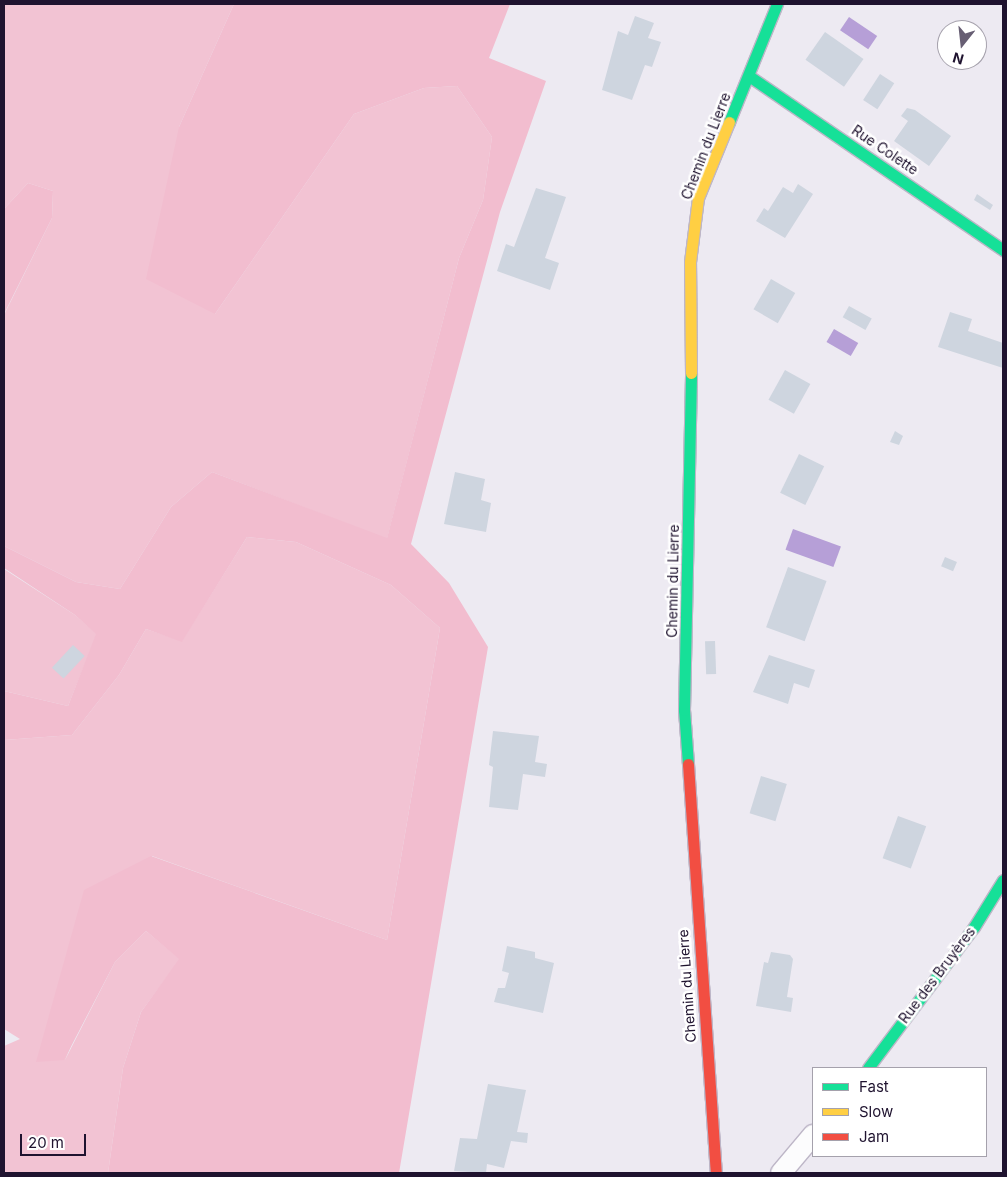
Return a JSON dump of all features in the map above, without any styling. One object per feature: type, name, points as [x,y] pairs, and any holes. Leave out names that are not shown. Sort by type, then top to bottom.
[{"type":"street","name":"Chemin du Lierre","points":[[716,1173],[684,710],[691,429],[690,262],[698,198],[777,4]]},
{"type":"street","name":"Rue Colette","points":[[749,76],[1003,250]]},
{"type":"street","name":"Rue des Bruyères","points":[[869,1067],[974,927],[1003,880]]},
{"type":"street","points":[[781,1173],[812,1136]]},
{"type":"shaded area","points":[[4,4],[234,4],[179,127],[215,314],[354,114],[424,88],[457,86],[492,137],[483,200],[459,258],[387,539],[212,472],[171,507],[120,589],[76,582],[4,546],[4,315],[52,218],[53,191],[28,183],[4,209]]},
{"type":"shaded area","points":[[234,4],[510,4],[489,58],[546,81],[500,212],[411,544],[449,583],[488,647],[399,1173],[108,1173],[123,1068],[141,1012],[179,959],[146,931],[115,962],[64,1060],[36,1062],[84,890],[151,856],[387,940],[440,628],[391,585],[296,542],[247,537],[182,642],[146,629],[119,675],[72,735],[4,740],[4,691],[68,706],[96,634],[75,615],[4,568],[4,546],[76,582],[120,589],[171,507],[212,472],[387,538],[459,258],[483,200],[492,137],[457,86],[424,88],[354,114],[215,314],[146,279],[179,127]]},
{"type":"shaded area","points":[[849,17],[877,36],[868,49],[840,30]]},
{"type":"shaded area","points":[[28,183],[53,191],[52,218],[4,314],[4,209]]},
{"type":"shaded area","points":[[834,329],[858,343],[851,356],[826,342]]},
{"type":"shaded area","points":[[793,529],[841,546],[833,567],[785,550]]},
{"type":"shaded area","points":[[247,537],[296,542],[391,585],[440,628],[387,940],[152,856],[65,1060],[115,962],[146,931],[180,959],[141,1012],[123,1068],[108,1173],[4,1173],[4,1046],[20,1039],[4,1029],[4,740],[72,735],[119,675],[146,629],[182,641]]},
{"type":"shaded area","points":[[4,569],[75,615],[97,634],[68,706],[4,691]]},
{"type":"building","points":[[635,16],[654,23],[648,38],[661,42],[652,67],[645,65],[632,100],[602,90],[618,31],[628,35]]},
{"type":"building","points":[[825,32],[864,59],[844,87],[805,60]]},
{"type":"building","points":[[880,74],[894,83],[877,109],[863,100]]},
{"type":"building","points":[[907,108],[915,110],[951,136],[929,166],[894,141],[908,121],[901,116]]},
{"type":"building","points":[[798,184],[813,194],[785,238],[756,221],[764,208],[768,211],[783,187],[793,193]]},
{"type":"building","points":[[536,188],[566,197],[545,258],[559,263],[550,290],[497,271],[506,244],[514,247]]},
{"type":"building","points":[[977,194],[993,205],[990,210],[974,200]]},
{"type":"building","points":[[771,279],[795,293],[778,323],[754,309]]},
{"type":"building","points":[[849,306],[872,319],[865,330],[843,317]]},
{"type":"building","points":[[950,312],[972,319],[968,331],[1003,343],[1003,368],[938,347]]},
{"type":"building","points":[[785,370],[810,384],[794,414],[769,400]]},
{"type":"building","points":[[895,431],[903,436],[899,445],[890,442]]},
{"type":"building","points":[[799,454],[824,466],[805,505],[780,493]]},
{"type":"building","points":[[455,472],[485,479],[481,500],[491,503],[486,532],[444,524]]},
{"type":"building","points":[[945,557],[957,562],[953,571],[941,566]]},
{"type":"building","points":[[788,567],[827,581],[805,641],[766,627]]},
{"type":"building","points":[[705,641],[715,641],[716,674],[706,674]]},
{"type":"building","points":[[73,645],[85,656],[64,679],[52,668]]},
{"type":"building","points":[[769,655],[815,670],[809,688],[794,683],[788,704],[753,692]]},
{"type":"building","points":[[493,731],[539,736],[535,762],[547,764],[545,777],[523,774],[518,810],[489,807],[493,767],[489,765]]},
{"type":"building","points":[[761,776],[787,784],[775,821],[750,813]]},
{"type":"building","points":[[898,816],[926,826],[911,869],[883,858]]},
{"type":"building","points":[[507,946],[535,952],[535,958],[554,963],[543,1013],[494,1002],[498,988],[505,988],[509,973],[502,971]]},
{"type":"building","points":[[771,952],[790,955],[793,959],[787,997],[793,998],[791,1012],[756,1006],[764,962],[768,963]]},
{"type":"building","points":[[488,1084],[526,1090],[517,1132],[528,1133],[527,1143],[511,1141],[504,1168],[487,1164],[486,1173],[454,1171],[460,1138],[477,1139]]},
{"type":"traffic: fast","points":[[729,122],[777,4]]},
{"type":"traffic: fast","points":[[749,76],[1003,250]]},
{"type":"traffic: fast","points":[[688,764],[684,710],[691,373]]},
{"type":"traffic: fast","points":[[869,1067],[974,927],[1003,880]]},
{"type":"traffic: slow","points":[[691,373],[690,262],[698,198],[729,122]]},
{"type":"traffic: jam","points":[[688,764],[716,1173]]}]
